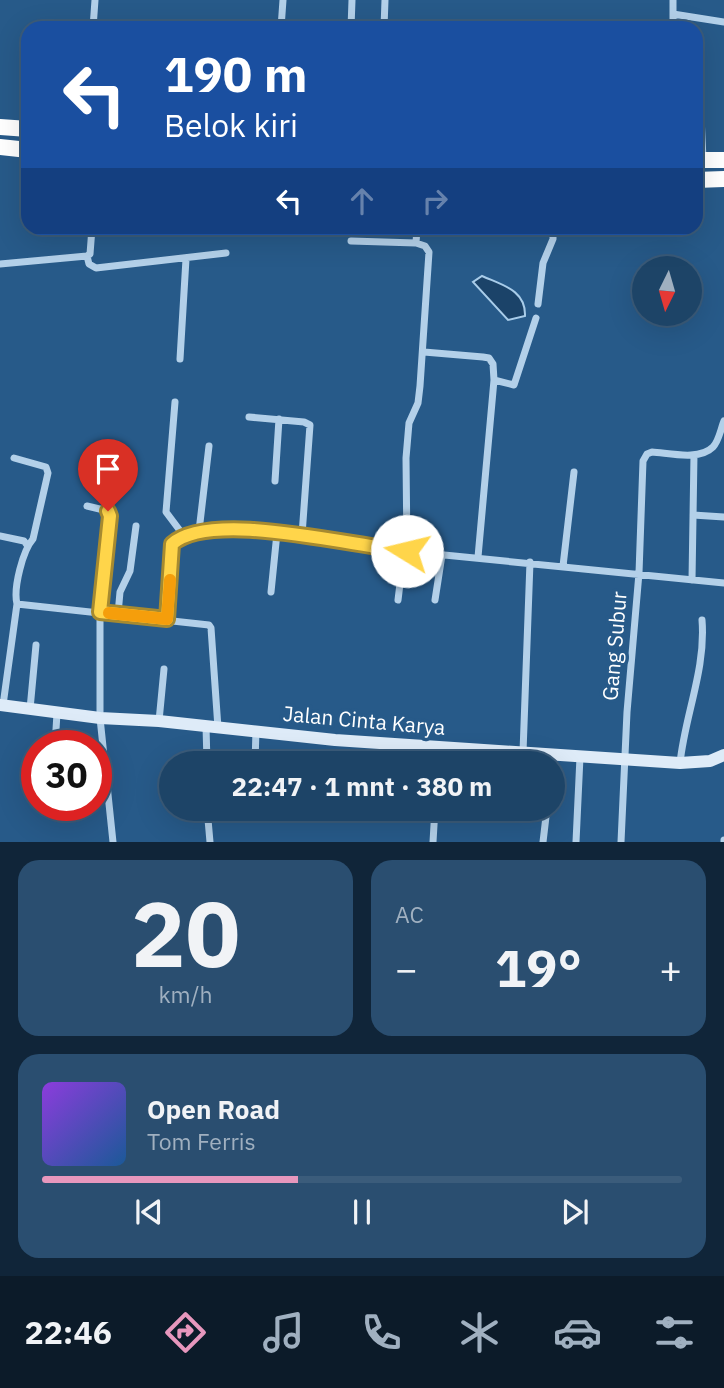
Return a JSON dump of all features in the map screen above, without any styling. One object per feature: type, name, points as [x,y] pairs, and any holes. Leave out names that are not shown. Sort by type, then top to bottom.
[{"type":"highway","points":[[0,127],[21,128]]},
{"type":"highway","points":[[0,147],[21,149]]},
{"type":"highway","points":[[703,160],[724,160]]},
{"type":"highway","points":[[703,180],[724,179]]},
{"type":"street","points":[[93,21],[95,0]]},
{"type":"street","points":[[282,21],[283,0]]},
{"type":"street","points":[[351,21],[352,0]]},
{"type":"street","points":[[384,0],[384,21]]},
{"type":"street","points":[[673,0],[673,21]]},
{"type":"street","points":[[673,14],[724,22]]},
{"type":"street","points":[[0,264],[86,256],[90,254],[91,235]]},
{"type":"street","points":[[416,243],[417,235]]},
{"type":"street","points":[[538,303],[543,263],[553,235]]},
{"type":"street","points":[[351,242],[416,243],[425,246],[429,252],[424,352],[418,403],[408,429],[406,551],[398,600]]},
{"type":"street","points":[[86,256],[89,264],[96,268],[226,253]]},
{"type":"street","points":[[180,359],[186,259]]},
{"type":"street","points":[[494,380],[514,385],[536,318]]},
{"type":"street","points":[[424,352],[489,358],[493,364],[494,380],[478,557]]},
{"type":"street","points":[[175,402],[166,512],[184,536]]},
{"type":"street","points":[[249,417],[304,422],[310,425],[302,535]]},
{"type":"street","points":[[275,481],[279,419]]},
{"type":"street","points":[[692,580],[694,455],[715,446],[724,421]]},
{"type":"street","points":[[200,531],[209,446]]},
{"type":"street","name":"Gang Subur","points":[[621,842],[628,699],[639,573],[642,466],[647,454],[652,452],[694,455]]},
{"type":"street","points":[[2,705],[17,604],[15,591],[27,545],[33,539],[48,473],[46,467],[15,458]]},
{"type":"street","points":[[563,566],[574,472]]},
{"type":"street","points":[[87,506],[108,511],[110,516],[100,612],[100,718],[113,842]]},
{"type":"street","points":[[692,515],[724,517]]},
{"type":"street","points":[[118,614],[120,592],[131,570],[136,526]]},
{"type":"street","points":[[167,619],[172,544],[184,536],[200,531],[233,529],[326,537],[406,551],[724,583]]},
{"type":"street","points":[[271,592],[277,533]]},
{"type":"street","points":[[0,536],[24,541],[27,545]]},
{"type":"street","points":[[435,600],[442,555]]},
{"type":"street","points":[[523,751],[530,562]]},
{"type":"street","points":[[17,604],[204,623],[211,628],[212,727],[209,751]]},
{"type":"street","points":[[680,763],[683,732],[701,660],[702,620]]},
{"type":"street","points":[[30,709],[36,645]]},
{"type":"street","points":[[159,721],[164,669]]},
{"type":"street","name":"Jalan Cinta Karya","points":[[2,705],[100,718],[256,730],[335,740],[502,751]]},
{"type":"street","points":[[56,730],[57,713]]},
{"type":"street","points":[[255,751],[256,730]]},
{"type":"street","points":[[576,842],[580,757]]},
{"type":"street","name":"Jalan Cinta Karya","points":[[565,758],[680,763],[724,759]]},
{"type":"street","points":[[208,821],[210,842]]},
{"type":"street","points":[[433,842],[434,821]]},
{"type":"street","points":[[543,842],[545,821]]},
{"type":"water","points":[[482,276],[517,294],[522,300],[525,316],[508,320],[473,282]]},
{"type":"slow traffic","points":[[109,613],[167,619],[170,580]]},
{"type":"route","points":[[108,511],[110,516],[100,612],[167,619],[172,544],[184,536],[200,531],[233,529],[326,537],[407,551]]}]
